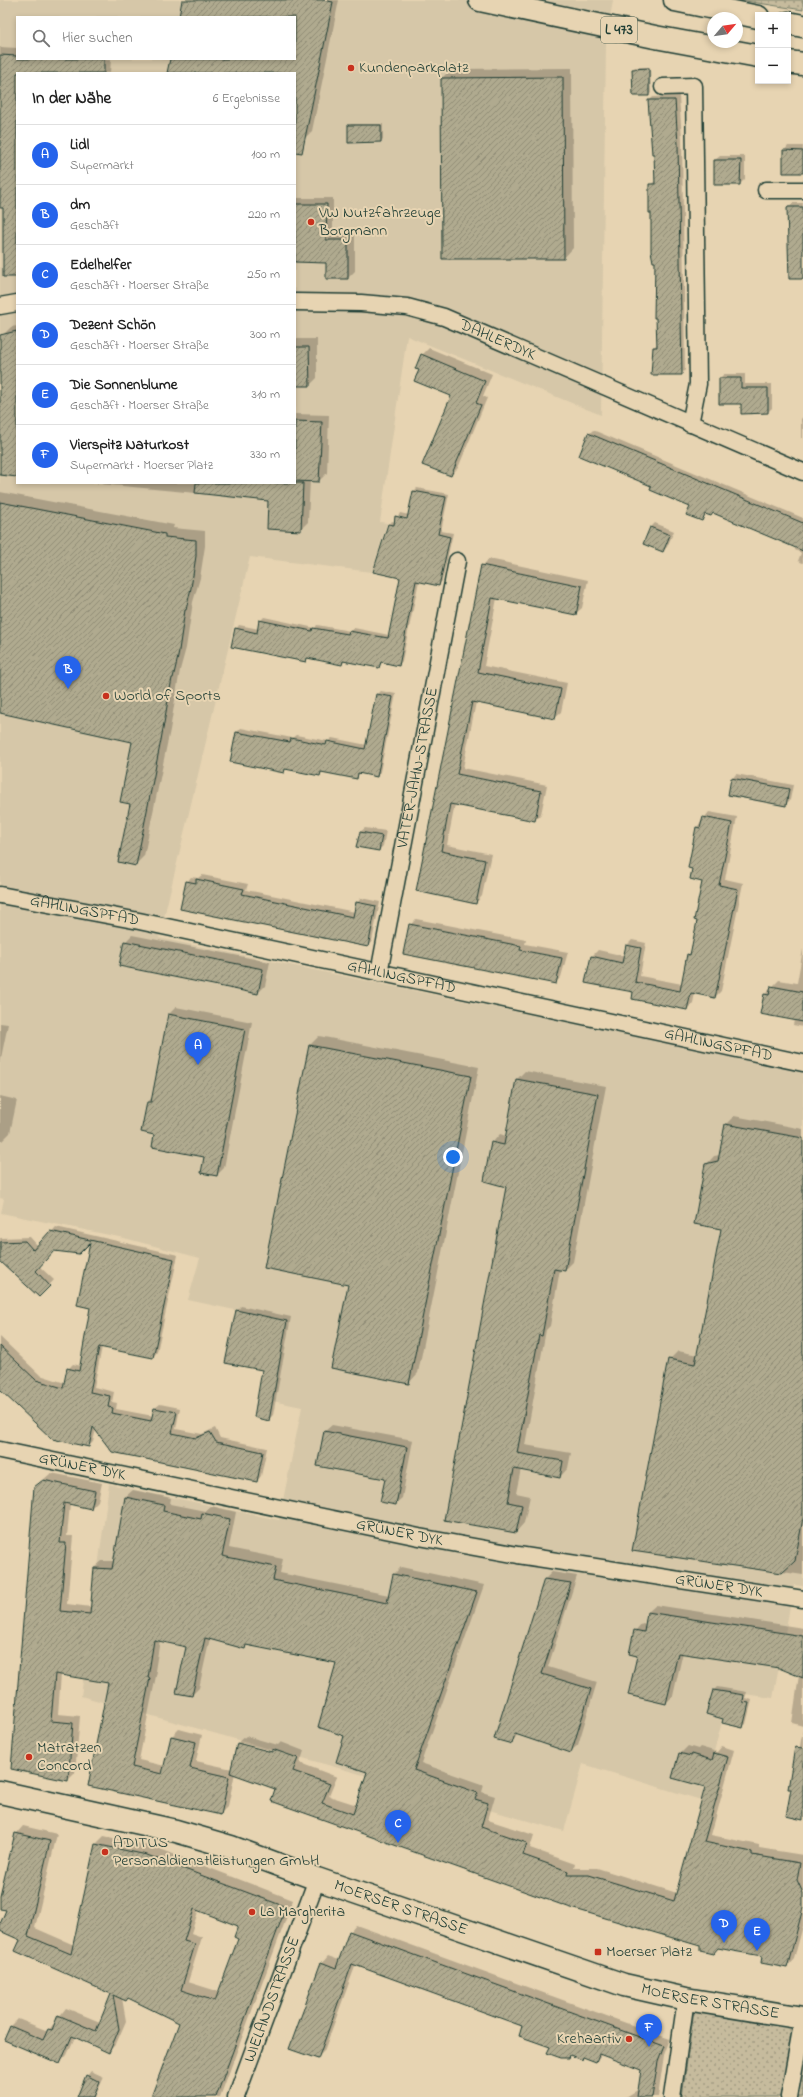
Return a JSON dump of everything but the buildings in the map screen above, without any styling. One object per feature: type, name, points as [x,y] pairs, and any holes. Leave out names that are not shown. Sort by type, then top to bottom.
[{"type":"main road","name":"L 473","points":[[480,0],[655,37],[755,55]]},
{"type":"main road","points":[[675,0],[755,16]]},
{"type":"main road","points":[[791,24],[803,26]]},
{"type":"main road","points":[[791,62],[803,64]]},
{"type":"main road","name":"MOERSER STRASSE","points":[[0,1792],[176,1831],[232,1847],[317,1879],[624,1985],[686,2000],[803,2018]]},
{"type":"street","points":[[663,87],[694,86],[698,384],[690,424]]},
{"type":"street","points":[[766,190],[803,190]]},
{"type":"street","name":"DAHLERDYK","points":[[296,302],[361,303],[407,307],[444,318],[803,472]]},
{"type":"street","points":[[0,306],[16,303]]},
{"type":"street","name":"VATER-JAHN-STRASSE","points":[[379,973],[457,562]]},
{"type":"street","name":"GAHLINGSPFAD","points":[[0,895],[147,923],[803,1063]]},
{"type":"street","name":"GRÜNER DYK","points":[[0,1450],[419,1537],[511,1554],[803,1599]]},
{"type":"street","name":"WIELANDSTRASSE","points":[[236,2097],[317,1879]]},
{"type":"street","points":[[672,2097],[686,2000]]},
{"type":"street","points":[[789,2097],[803,2018]]},
{"type":"shaded area","points":[[0,0],[613,0],[606,43],[601,415],[407,336],[380,522],[387,523],[372,572],[250,557],[159,938],[803,1071],[803,1586],[794,1585],[773,1698],[730,1692],[701,1800],[583,1764],[564,1831],[81,1696],[109,1484],[279,1520],[302,1407],[272,1401],[258,1315],[188,1300],[200,1258],[124,1238],[1,1213],[4,1199],[0,1198]]},
{"type":"shaded area","points":[[739,0],[803,0],[803,10]]},
{"type":"shaded area","points":[[694,2010],[803,2029],[803,2097],[682,2097]]},
{"type":"place","name":"Kundenparkplatz","points":[[351,68]]},
{"type":"place","name":"VW Nutzfahrzeuge Borgmann","points":[[311,222]]},
{"type":"place","name":"dm","points":[[68,689]]},
{"type":"place","name":"World of Sports","points":[[106,696]]},
{"type":"place","name":"Lidl","points":[[198,1065]]},
{"type":"place","name":"Matratzen Concord","points":[[29,1757]]},
{"type":"place","name":"Edelhelfer","points":[[398,1843]]},
{"type":"place","name":"ADITUS Personaldienstleistungen GmbH","points":[[105,1852]]},
{"type":"place","name":"La Margherita","points":[[252,1912]]},
{"type":"place","name":"Dezent Schön","points":[[724,1943]]},
{"type":"place","name":"Die Sonnenblume","points":[[757,1951]]},
{"type":"place","name":"Moerser Platz","points":[[598,1952]]},
{"type":"place","name":"Krehaartiv","points":[[629,2039]]},
{"type":"place","name":"Vierspitz Naturkost","points":[[649,2047]]}]
